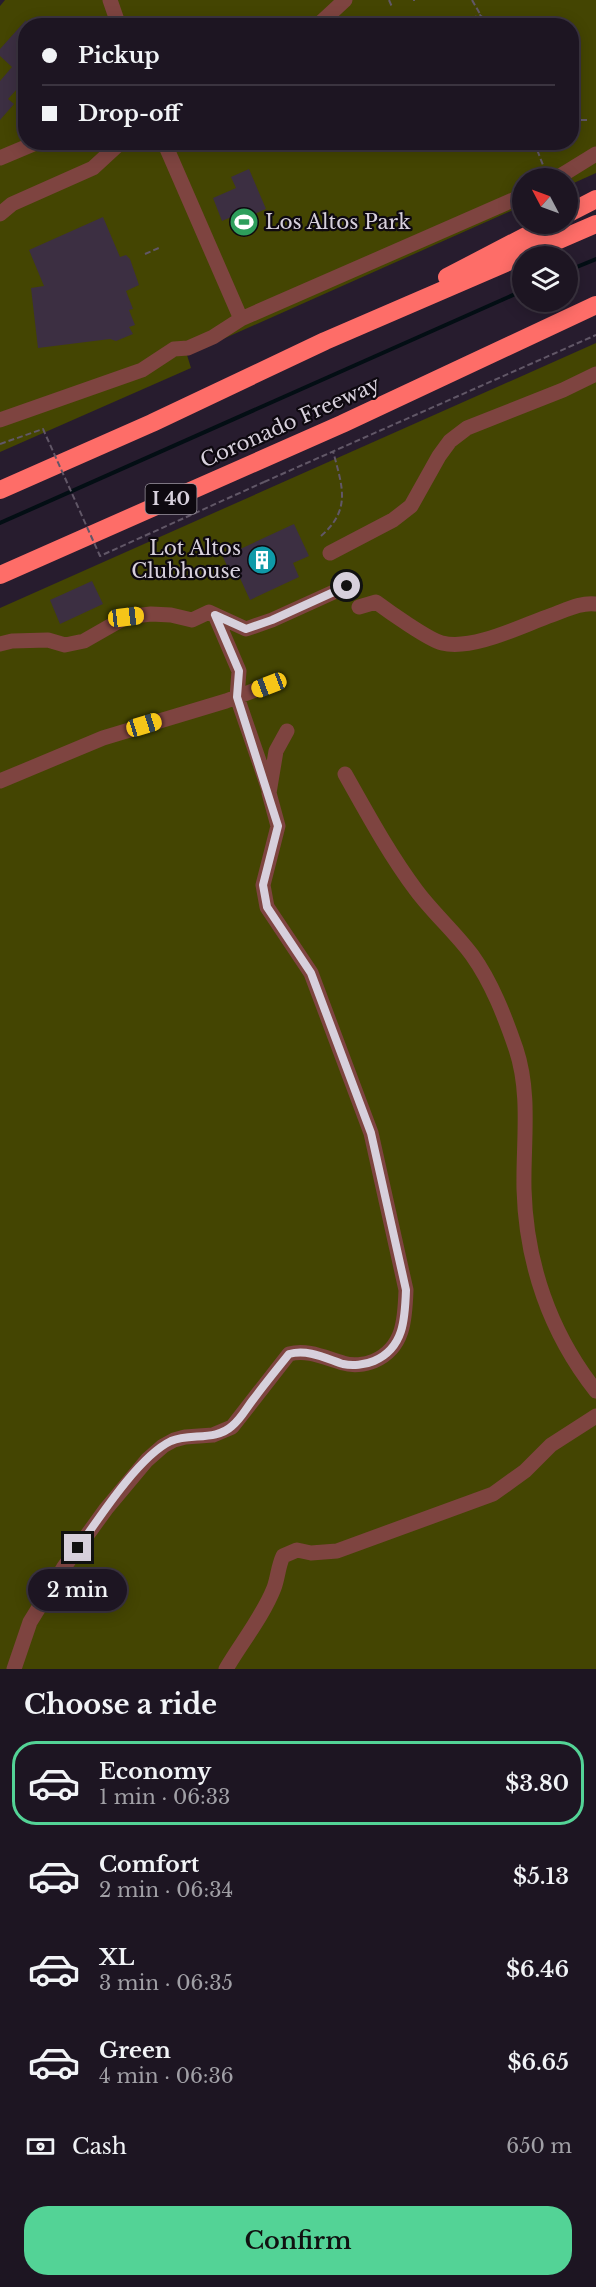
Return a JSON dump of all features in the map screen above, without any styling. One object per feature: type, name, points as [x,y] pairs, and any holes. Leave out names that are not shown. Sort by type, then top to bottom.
[{"type":"highway","points":[[578,208],[596,199]]},
{"type":"highway","points":[[0,490],[152,423],[325,341],[596,224]]},
{"type":"highway","points":[[325,341],[530,234]]},
{"type":"highway","name":"Coronado Freeway","points":[[0,575],[342,424],[596,305]]},
{"type":"highway","points":[[342,424],[596,319]]},
{"type":"street","points":[[110,0],[116,18]]},
{"type":"street","points":[[326,18],[345,0]]},
{"type":"street","points":[[0,158],[19,150]]},
{"type":"street","points":[[0,214],[12,204],[93,168],[112,150]]},
{"type":"street","points":[[167,150],[241,319]]},
{"type":"street","points":[[573,168],[596,154]]},
{"type":"street","points":[[0,420],[142,369],[174,349],[188,348],[213,337],[241,319],[512,199]]},
{"type":"street","points":[[330,553],[393,520],[411,506],[439,456],[450,441],[467,428],[563,390],[596,374]]},
{"type":"street","points":[[0,644],[12,641],[48,640],[65,645],[84,641],[126,617],[151,614],[171,615],[192,620],[209,612],[246,629],[272,620],[347,586]]},
{"type":"street","points":[[359,607],[376,602],[441,644],[459,644],[485,640],[588,603],[596,604]]},
{"type":"street","points":[[14,1669],[30,1622],[64,1567],[106,1509],[147,1460],[163,1446],[185,1437],[213,1435],[232,1427],[289,1354],[298,1352],[319,1355],[346,1365],[368,1364],[388,1355],[398,1338],[405,1317],[406,1290],[371,1133],[311,973],[267,907],[263,885],[278,826],[237,697],[239,671],[215,615]]},
{"type":"street","points":[[0,782],[103,738],[269,685]]},
{"type":"street","points":[[269,793],[276,752],[287,731]]},
{"type":"street","points":[[345,774],[393,857],[417,891],[474,957],[498,1001],[517,1052],[525,1102],[524,1190],[531,1256],[560,1338],[596,1391]]},
{"type":"street","points":[[226,1669],[267,1603],[283,1556],[297,1550],[337,1551],[493,1494],[525,1471],[550,1444],[596,1416]]},
{"type":"path","points":[[389,0],[392,7]]},
{"type":"path","points":[[472,0],[482,18]]},
{"type":"path","points":[[471,18],[480,15]]},
{"type":"path","points":[[579,120],[590,120]]},
{"type":"path","points":[[537,150],[543,165]]},
{"type":"path","points":[[145,254],[161,247]]},
{"type":"path","points":[[0,444],[43,429],[100,556],[596,335]]},
{"type":"path","points":[[321,537],[336,524],[344,491],[333,451]]},
{"type":"shaded area","name":"Los Altos Park","points":[[5,0],[596,0],[596,173],[578,181],[578,168],[512,168],[512,210],[187,355],[191,368],[0,452],[0,6]]},
{"type":"shaded area","points":[[596,343],[596,1669],[0,1669],[0,608]]},
{"type":"building","points":[[18,29],[18,88],[8,99],[14,104],[0,120],[0,81],[12,67],[0,56],[0,49]]},
{"type":"building","points":[[249,169],[266,209],[238,221],[236,215],[222,221],[213,198],[236,188],[231,177]]},
{"type":"building","points":[[103,217],[120,257],[126,255],[130,259],[139,285],[126,291],[133,309],[129,310],[135,325],[129,327],[133,334],[116,341],[110,339],[38,348],[31,288],[44,286],[29,250]]},
{"type":"building","name":"Lot Altos Clubhouse","points":[[294,524],[309,556],[293,563],[299,577],[250,600],[239,576],[233,579],[223,557]]},
{"type":"building","points":[[92,581],[103,604],[60,624],[50,600]]},
{"type":"waterway","points":[[578,266],[596,259]]},
{"type":"waterway","points":[[0,523],[512,295]]},
{"type":"place","name":"Los Altos Park","points":[[244,222]]},
{"type":"place","name":"Lot Altos Clubhouse","points":[[262,560]]},
{"type":"route","points":[[78,1548],[106,1509],[147,1460],[174,1440],[213,1435],[232,1427],[289,1354],[298,1352],[319,1355],[346,1365],[368,1364],[388,1355],[398,1338],[405,1317],[406,1290],[371,1133],[311,973],[267,907],[263,885],[278,826],[237,697],[239,671],[215,615],[246,629],[272,620],[347,586]]}]
